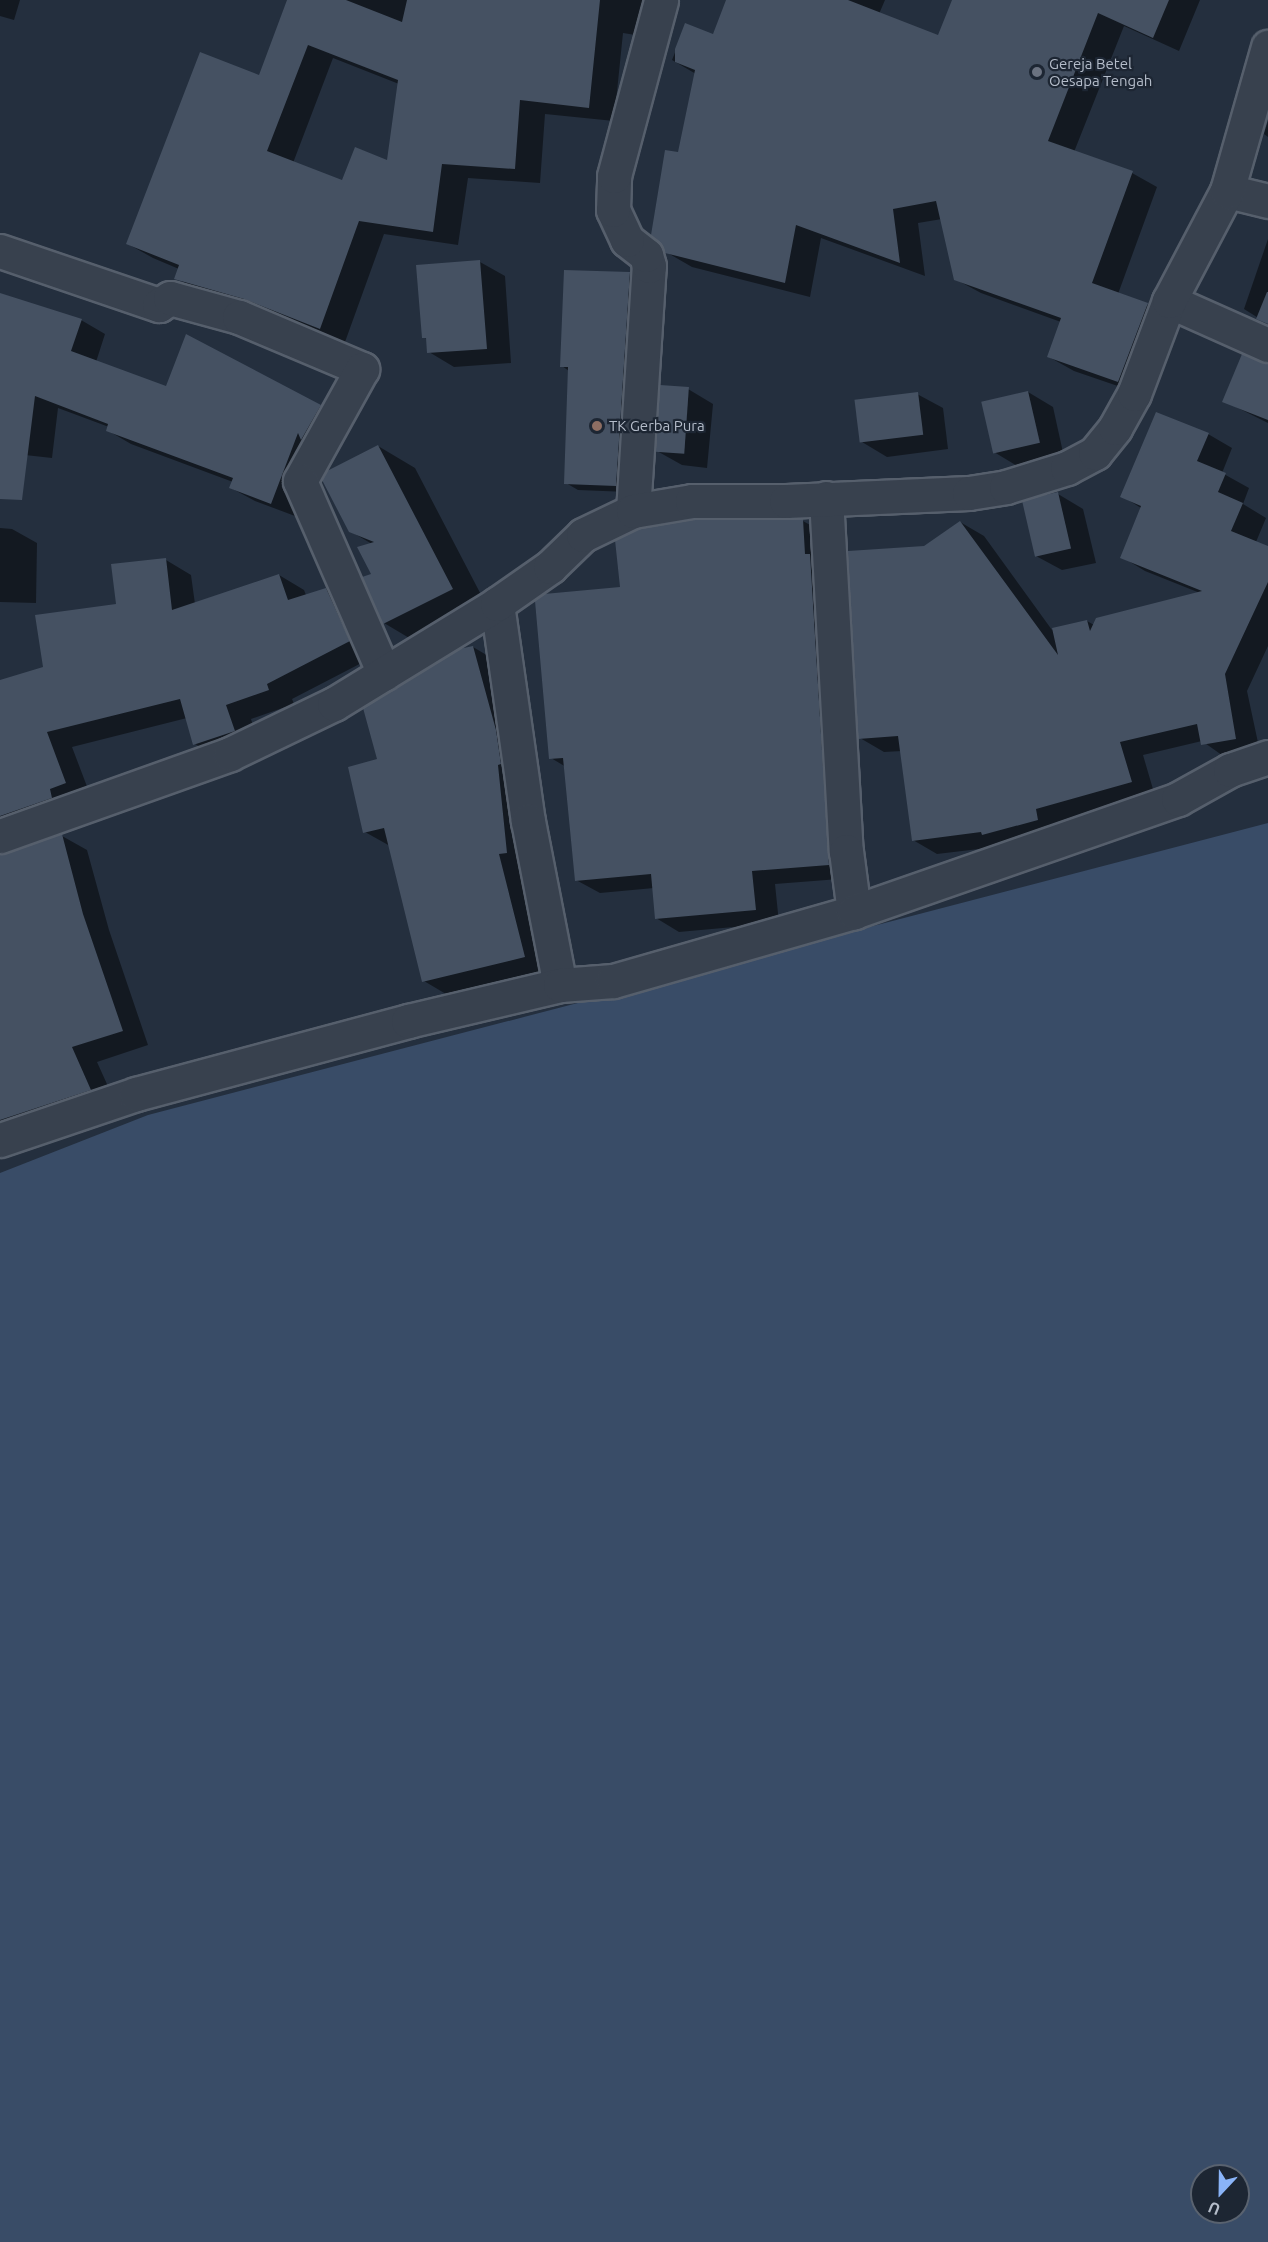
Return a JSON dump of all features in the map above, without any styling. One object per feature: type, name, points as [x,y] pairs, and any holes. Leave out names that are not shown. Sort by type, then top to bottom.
[{"type":"street","points":[[633,512],[649,266],[646,255],[627,240],[613,210],[614,176],[661,0]]},
{"type":"street","points":[[0,836],[230,754],[334,704],[497,604],[550,567],[584,535],[633,512],[692,501],[786,501],[969,493],[1006,487],[1066,468],[1095,453],[1115,428],[1134,394],[1169,301],[1227,191],[1268,47]]},
{"type":"street","points":[[1227,191],[1268,201]]},
{"type":"street","points":[[0,251],[159,305],[170,298],[239,317],[362,369],[300,481],[384,673]]},
{"type":"street","points":[[1169,301],[1268,345]]},
{"type":"street","points":[[826,498],[846,850],[854,912]]},
{"type":"street","points":[[497,604],[528,821],[560,985]]},
{"type":"street","points":[[0,1140],[136,1094],[408,1021],[560,985],[613,981],[854,912],[1178,799],[1230,770],[1268,757]]},
{"type":"water","points":[[1268,823],[1268,2242],[0,2242],[0,1173],[148,1115]]},
{"type":"building","points":[[287,0],[346,0],[402,22],[407,0],[600,0],[589,108],[520,100],[515,169],[442,164],[433,232],[359,221],[320,329],[244,299],[174,279],[179,265],[126,244],[200,52],[259,75]],"holes":[[[308,45],[398,80],[387,160],[355,147],[342,180],[267,151]]]},
{"type":"building","points":[[726,0],[848,0],[938,35],[952,0],[1169,0],[1153,38],[1098,13],[1048,141],[1133,171],[1092,283],[1148,303],[1118,382],[1047,357],[1061,318],[954,280],[936,201],[893,209],[900,263],[796,225],[785,283],[665,253],[658,241],[651,235],[665,150],[678,152],[695,70],[675,62],[675,49],[685,23],[713,34]]},
{"type":"building","points":[[480,260],[487,349],[427,353],[426,338],[422,338],[416,265]]},
{"type":"building","name":"TK Gerba Pura","points":[[564,270],[630,272],[616,486],[564,484],[568,367],[560,367]]},
{"type":"building","points":[[1268,292],[1268,324],[1256,319]]},
{"type":"building","points":[[0,293],[82,319],[71,351],[166,386],[186,334],[321,405],[301,440],[298,433],[271,504],[229,488],[233,478],[106,431],[108,424],[35,396],[22,500],[0,499]]},
{"type":"building","points":[[1242,354],[1268,363],[1268,420],[1222,402]]},
{"type":"building","points":[[660,385],[689,387],[684,454],[655,452]]},
{"type":"building","points":[[1028,391],[1040,443],[993,453],[981,402]]},
{"type":"building","points":[[918,392],[923,435],[860,442],[854,400]]},
{"type":"building","points":[[1156,412],[1209,433],[1197,461],[1226,473],[1218,492],[1243,503],[1231,531],[1268,546],[1268,582],[1225,674],[1236,739],[1201,745],[1197,724],[1120,742],[1132,782],[1036,809],[1038,820],[982,835],[981,832],[912,841],[898,736],[858,739],[848,551],[924,546],[960,521],[1058,655],[1052,628],[1087,620],[1090,631],[1096,618],[1202,591],[1120,558],[1141,506],[1120,497]]},
{"type":"building","points":[[378,445],[453,589],[383,624],[362,577],[371,574],[357,547],[374,542],[349,532],[322,480],[327,471]]},
{"type":"building","points":[[1058,492],[1071,549],[1035,557],[1022,500]]},
{"type":"building","points":[[803,519],[805,554],[810,554],[829,865],[752,871],[756,910],[655,919],[651,874],[575,881],[563,758],[549,759],[535,601],[544,594],[620,587],[615,540],[639,529],[694,520]]},
{"type":"building","points":[[166,558],[172,610],[279,574],[288,600],[326,588],[350,641],[267,684],[269,690],[226,705],[235,731],[193,745],[180,699],[47,732],[66,783],[50,789],[52,798],[0,816],[0,680],[43,667],[35,615],[116,604],[111,564]]},
{"type":"building","points":[[473,646],[496,730],[501,764],[498,765],[507,853],[499,854],[525,957],[422,982],[384,828],[363,833],[348,767],[377,759],[363,708],[459,649]]},
{"type":"building","points":[[62,834],[83,914],[123,1031],[72,1047],[91,1090],[0,1120],[0,854]]},
{"type":"place","name":"Gereja Betel Oesapa Tengah","points":[[1037,72]]},
{"type":"place","name":"TK Gerba Pura","points":[[597,426]]}]
